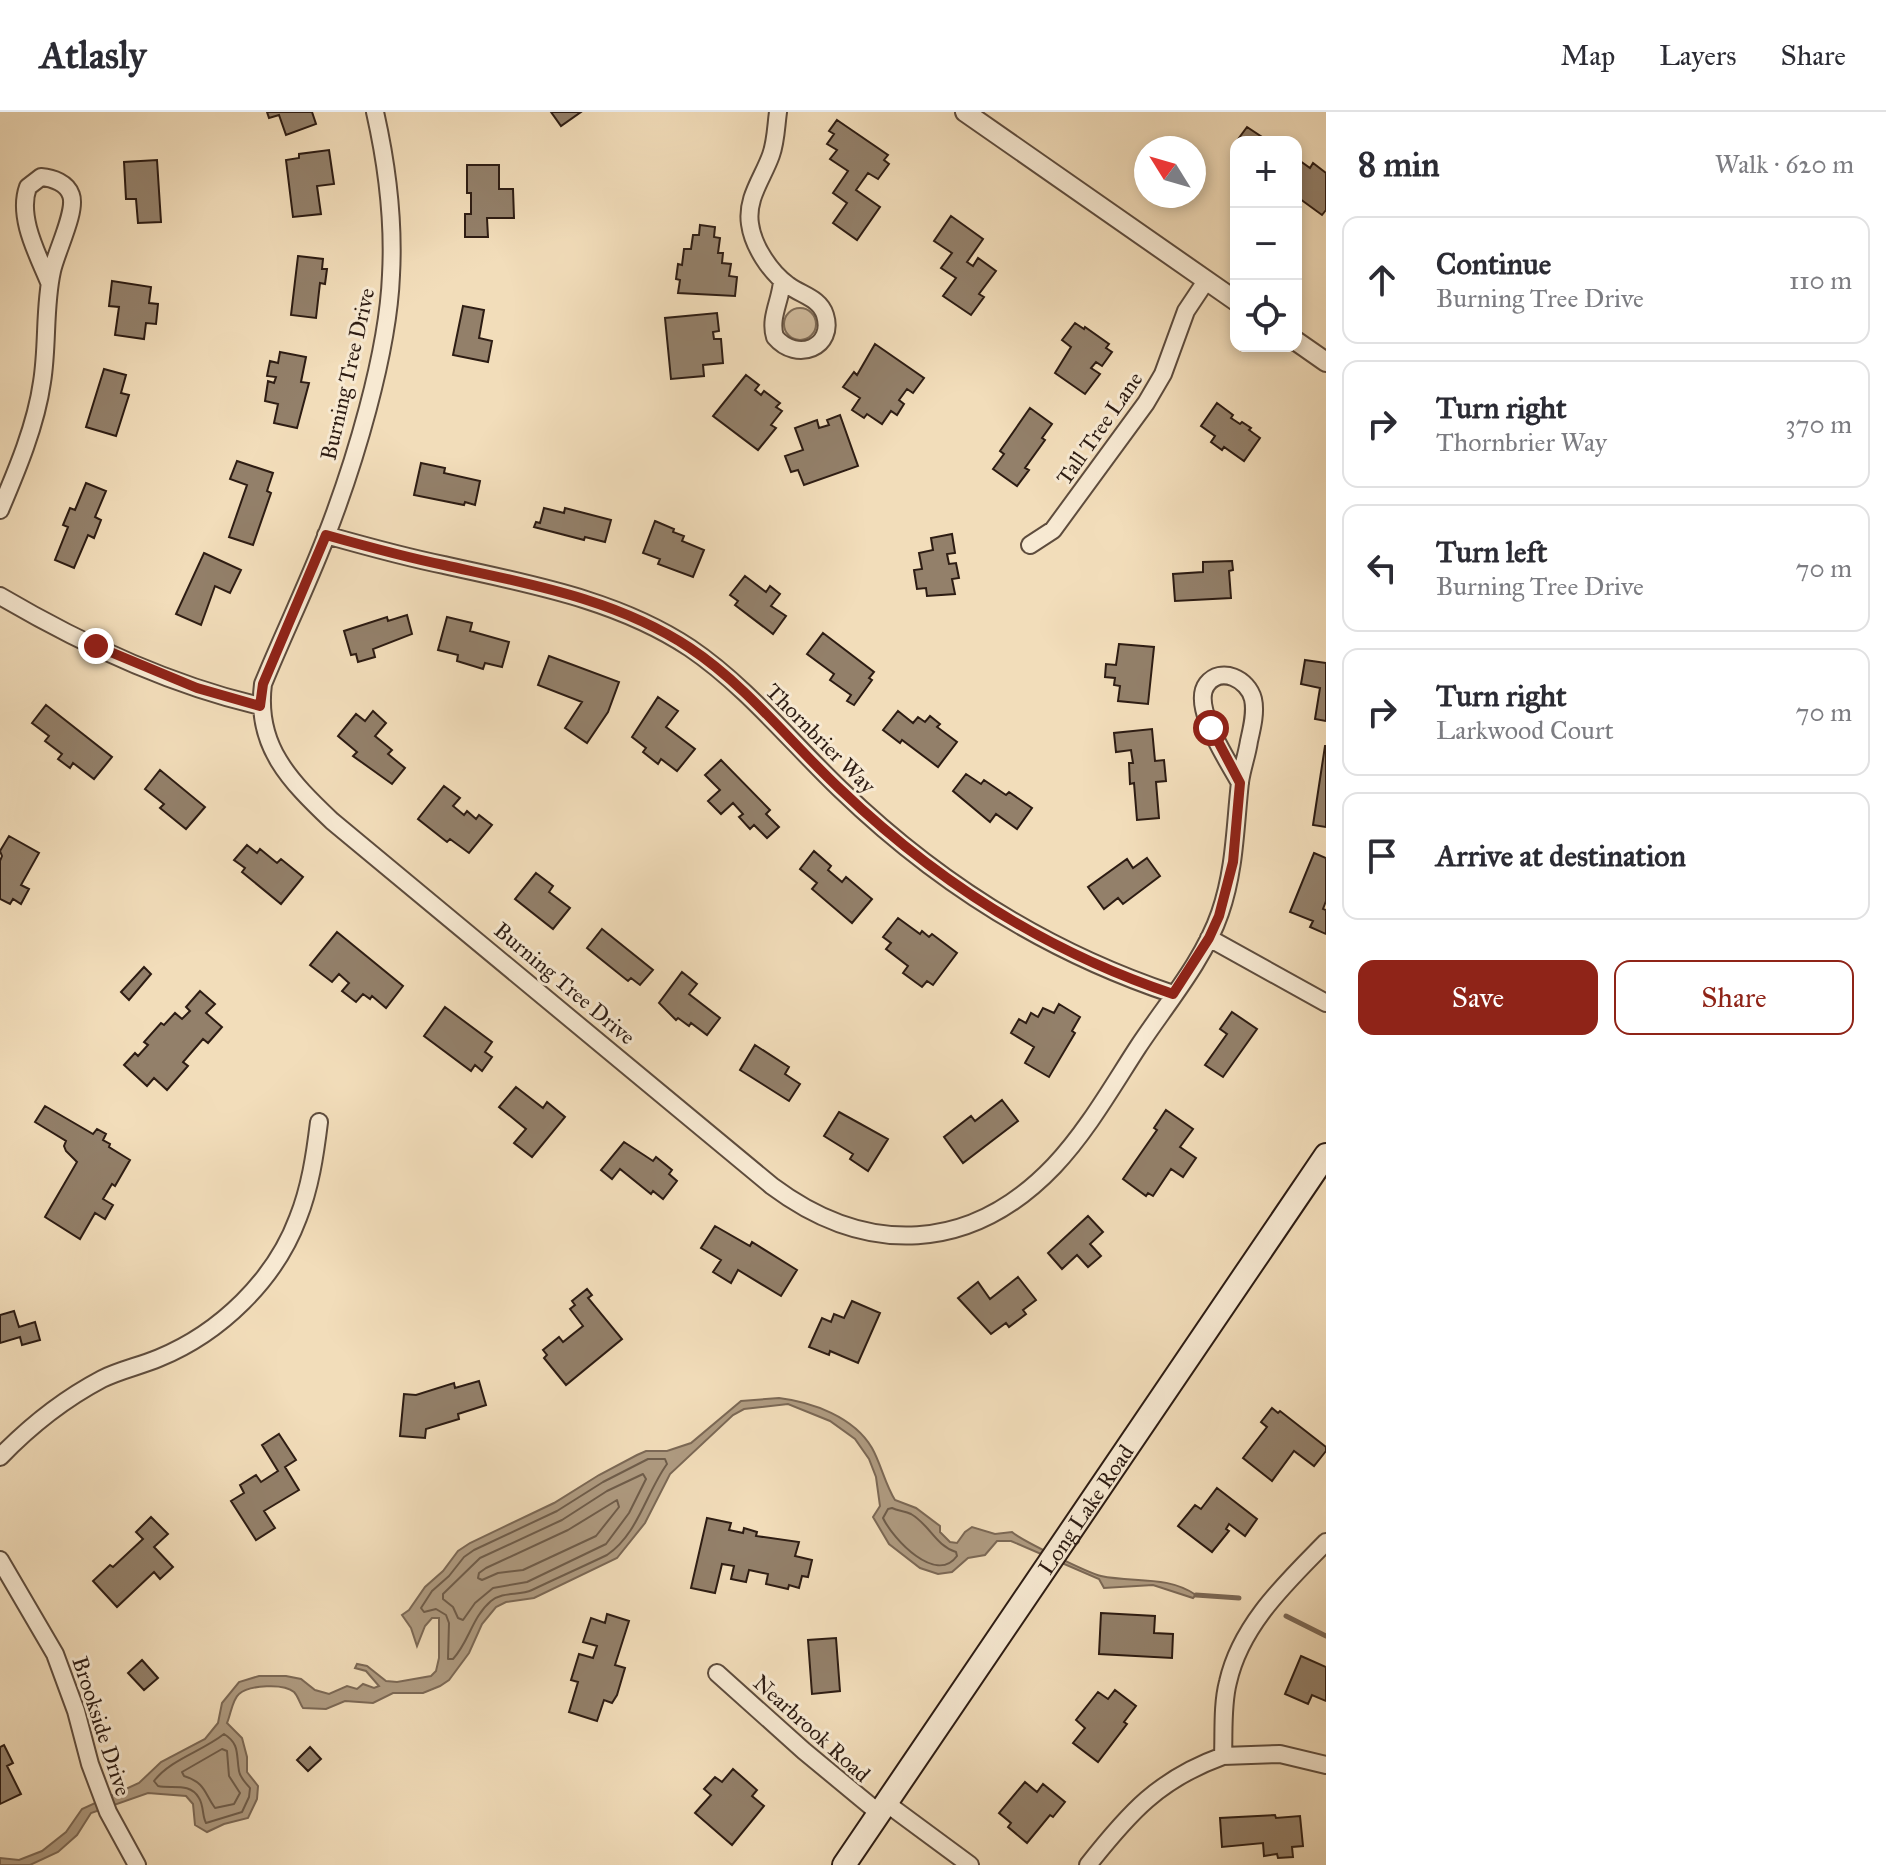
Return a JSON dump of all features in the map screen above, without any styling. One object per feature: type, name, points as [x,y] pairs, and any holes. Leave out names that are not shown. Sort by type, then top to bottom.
[{"type":"main road","name":"Long Lake Road","points":[[844,1865],[1326,1155]]},
{"type":"street","name":"Burning Tree Drive","points":[[375,112],[388,190],[391,277],[385,327],[368,404],[326,535],[263,684],[260,706],[265,732],[279,761],[300,789],[332,821],[772,1186],[804,1207],[850,1228],[895,1235],[946,1232],[986,1218],[1022,1195],[1056,1164],[1080,1135],[1209,938],[1219,916],[1233,862],[1240,783],[1250,738],[1253,702],[1244,684],[1225,675],[1212,679],[1206,685],[1201,703],[1240,783]]},
{"type":"street","points":[[778,112],[773,151],[755,189],[749,222],[760,253],[782,281]]},
{"type":"street","points":[[965,112],[1230,297]]},
{"type":"street","points":[[0,510],[42,386],[49,282],[73,205],[71,193],[65,185],[41,177],[28,187],[24,204],[32,240],[49,282]]},
{"type":"street","name":"Tall Tree Lane","points":[[1030,545],[1053,530],[1146,403],[1163,374],[1186,311],[1206,281]]},
{"type":"street","points":[[1302,345],[1326,362]]},
{"type":"street","name":"Thornbrier Way","points":[[326,535],[580,598],[669,635],[718,670],[842,792],[949,881],[1047,941],[1098,966],[1173,994]]},
{"type":"street","points":[[0,596],[68,633],[143,667],[197,688],[260,706]]},
{"type":"street","points":[[1209,938],[1326,1003]]},
{"type":"street","points":[[0,1457],[21,1436],[67,1401],[102,1379],[182,1347],[244,1301],[270,1270],[299,1217],[309,1184],[319,1122]]},
{"type":"street","points":[[1223,1756],[1227,1685],[1239,1649],[1268,1604],[1326,1542]]},
{"type":"street","name":"Brookside Drive","points":[[0,1560],[55,1654],[108,1812],[137,1865]]},
{"type":"street","name":"Nearbrook Road","points":[[717,1673],[814,1760],[970,1865]]},
{"type":"street","points":[[1088,1865],[1133,1810],[1160,1787],[1193,1768],[1223,1756],[1280,1754],[1326,1765]]},
{"type":"shaded area","points":[[800,308],[812,312],[816,324],[812,336],[800,340],[788,336],[784,324],[788,312]]},
{"type":"water","points":[[779,1398],[818,1407],[855,1428],[872,1448],[895,1500],[916,1508],[940,1526],[940,1532],[950,1542],[957,1543],[972,1527],[995,1534],[1012,1532],[1094,1574],[1162,1582],[1196,1595],[1193,1598],[1153,1585],[1104,1588],[1099,1579],[1011,1541],[997,1541],[985,1555],[968,1558],[952,1572],[938,1574],[920,1568],[889,1544],[873,1517],[880,1506],[876,1477],[869,1459],[855,1439],[830,1421],[788,1404],[744,1409],[733,1415],[670,1474],[645,1523],[617,1558],[534,1598],[506,1602],[496,1607],[482,1624],[469,1653],[449,1680],[440,1686],[423,1693],[393,1693],[373,1703],[345,1701],[326,1709],[303,1708],[294,1692],[283,1687],[258,1687],[239,1694],[227,1723],[242,1738],[247,1772],[258,1786],[257,1799],[248,1818],[207,1832],[195,1825],[193,1804],[186,1796],[148,1793],[91,1813],[77,1835],[58,1852],[30,1865],[0,1865],[0,1858],[19,1860],[42,1851],[66,1832],[82,1809],[139,1783],[161,1762],[205,1739],[218,1723],[222,1703],[239,1682],[259,1676],[286,1676],[301,1679],[315,1690],[329,1694],[347,1686],[357,1689],[363,1684],[374,1688],[379,1686],[366,1671],[355,1668],[357,1664],[367,1666],[386,1681],[431,1676],[436,1671],[439,1658],[439,1618],[432,1618],[425,1626],[417,1646],[411,1628],[402,1615],[458,1551],[554,1503],[637,1455],[646,1451],[667,1451],[691,1443],[741,1401]]},
{"type":"building","points":[[267,112],[312,112],[316,124],[286,135],[279,115],[269,118]]},
{"type":"building","points":[[551,112],[581,112],[561,126]]},
{"type":"building","points":[[837,120],[888,155],[884,160],[889,164],[878,179],[868,173],[856,190],[880,207],[857,240],[833,223],[847,203],[833,193],[848,171],[830,159],[837,150],[827,144],[834,134],[829,131]]},
{"type":"building","points":[[1247,127],[1260,136],[1240,136]]},
{"type":"building","points":[[329,150],[334,184],[317,186],[321,214],[293,217],[286,160],[299,158],[299,154]]},
{"type":"building","points":[[157,160],[161,222],[138,223],[136,199],[126,199],[124,162]]},
{"type":"building","points":[[1302,162],[1310,168],[1313,163],[1326,173],[1326,210],[1322,215],[1302,200]]},
{"type":"building","points":[[467,165],[499,165],[499,189],[513,189],[514,218],[487,218],[488,237],[465,237],[465,214],[471,214]]},
{"type":"building","points":[[951,216],[983,239],[967,262],[973,266],[978,258],[996,271],[979,294],[984,297],[971,315],[943,296],[956,278],[941,268],[952,253],[934,241]]},
{"type":"building","points":[[700,225],[715,227],[714,237],[720,238],[718,253],[723,253],[722,263],[731,264],[729,276],[737,277],[735,296],[678,293],[678,264],[682,265],[684,249],[691,249],[693,235],[699,235]]},
{"type":"building","points":[[298,256],[323,259],[322,269],[327,269],[325,284],[320,283],[316,318],[291,315]]},
{"type":"building","points":[[112,281],[151,287],[149,303],[158,304],[156,324],[146,323],[144,339],[115,335],[119,307],[109,306]]},
{"type":"building","points":[[463,306],[484,310],[479,338],[492,341],[488,362],[453,355]]},
{"type":"building","points":[[717,313],[719,331],[713,332],[714,339],[721,339],[723,363],[703,365],[704,376],[671,379],[665,318]]},
{"type":"building","points":[[1075,323],[1109,344],[1106,348],[1112,352],[1102,366],[1096,362],[1091,368],[1100,374],[1085,394],[1055,373],[1071,347],[1062,340]]},
{"type":"building","points":[[875,344],[924,378],[913,393],[907,389],[899,400],[904,404],[897,415],[891,411],[882,424],[867,414],[864,418],[852,410],[860,398],[843,387],[854,372],[857,375]]},
{"type":"building","points":[[280,352],[306,357],[301,382],[309,383],[297,428],[274,423],[278,404],[265,401],[268,381],[274,383],[276,377],[267,376],[270,361],[278,363]]},
{"type":"building","points":[[104,369],[126,375],[121,393],[129,395],[116,436],[86,427]]},
{"type":"building","points":[[746,375],[759,385],[755,390],[761,395],[764,391],[780,403],[776,407],[782,411],[771,425],[776,428],[758,450],[713,416]]},
{"type":"building","points":[[1217,403],[1233,415],[1231,418],[1251,428],[1249,430],[1260,438],[1244,461],[1211,442],[1215,436],[1201,426]]},
{"type":"building","points":[[1030,408],[1052,424],[1042,438],[1045,440],[1025,468],[1029,470],[1017,486],[993,469],[1004,454],[1000,451]]},
{"type":"building","points":[[840,415],[858,466],[804,485],[798,470],[791,472],[785,456],[803,450],[795,428],[817,420],[819,428],[829,425],[827,420]]},
{"type":"building","points":[[237,461],[273,473],[267,491],[271,493],[253,545],[229,537],[247,485],[230,479]]},
{"type":"building","points":[[421,463],[445,468],[444,473],[480,481],[475,505],[414,495]]},
{"type":"building","points":[[86,483],[106,491],[95,517],[101,520],[94,538],[88,535],[74,568],[55,560],[68,527],[63,525],[70,508],[75,510]]},
{"type":"building","points":[[544,508],[564,513],[565,508],[611,520],[605,542],[534,527],[536,522],[540,523]]},
{"type":"building","points":[[655,521],[684,536],[682,541],[704,550],[693,577],[658,564],[660,559],[643,553]]},
{"type":"building","points":[[952,534],[955,553],[947,554],[949,564],[956,563],[959,578],[952,579],[955,594],[927,596],[926,588],[917,589],[914,570],[922,569],[919,553],[933,550],[931,538]]},
{"type":"building","points":[[204,553],[241,570],[230,593],[215,586],[201,625],[176,614]]},
{"type":"building","points":[[1232,561],[1233,570],[1229,571],[1231,598],[1175,601],[1173,574],[1203,572],[1203,562]]},
{"type":"building","points":[[745,576],[766,592],[770,586],[780,594],[771,606],[786,616],[773,634],[735,605],[738,601],[730,595]]},
{"type":"building","points":[[407,615],[412,634],[373,649],[375,657],[358,662],[356,654],[351,655],[344,631],[387,617],[388,621]]},
{"type":"building","points":[[447,617],[472,623],[470,631],[509,642],[502,667],[485,663],[483,669],[457,661],[458,655],[438,650]]},
{"type":"building","points":[[823,633],[874,672],[869,678],[872,680],[854,705],[847,701],[851,695],[830,680],[834,674],[807,654]]},
{"type":"building","points":[[1119,644],[1154,647],[1148,704],[1118,701],[1120,686],[1114,685],[1115,678],[1105,677],[1106,664],[1116,665]]},
{"type":"building","points":[[549,656],[619,682],[608,712],[587,743],[565,728],[582,702],[538,685]]},
{"type":"building","points":[[1305,660],[1326,663],[1326,721],[1315,719],[1320,688],[1301,684]]},
{"type":"building","points":[[658,697],[678,711],[666,727],[695,749],[677,771],[661,759],[658,764],[643,752],[646,748],[632,737]]},
{"type":"building","points":[[46,705],[112,757],[94,779],[73,763],[70,768],[58,759],[62,754],[45,741],[49,736],[32,723]]},
{"type":"building","points":[[373,711],[386,723],[375,736],[392,750],[388,754],[405,768],[392,784],[353,756],[357,752],[338,736],[356,714],[365,721]]},
{"type":"building","points":[[898,711],[913,723],[918,717],[925,722],[930,716],[940,724],[937,727],[957,742],[938,767],[883,730]]},
{"type":"building","points":[[1152,729],[1155,761],[1164,760],[1166,781],[1156,782],[1159,818],[1137,820],[1134,783],[1130,784],[1131,750],[1116,752],[1114,733]]},
{"type":"building","points":[[1326,746],[1326,827],[1313,825]]},
{"type":"building","points":[[721,760],[770,810],[766,814],[779,827],[767,838],[754,825],[750,829],[739,817],[743,814],[733,803],[721,814],[708,801],[720,790],[705,775]]},
{"type":"building","points":[[160,770],[205,807],[186,829],[160,808],[164,804],[145,789]]},
{"type":"building","points":[[966,774],[981,784],[984,780],[1006,795],[1009,792],[1032,808],[1017,829],[996,814],[990,822],[953,791]]},
{"type":"building","points":[[444,786],[460,798],[453,806],[464,815],[467,811],[476,819],[479,815],[492,825],[469,853],[450,839],[447,842],[418,819]]},
{"type":"building","points":[[9,836],[39,853],[21,885],[29,889],[21,904],[13,899],[10,904],[0,899],[0,851]]},
{"type":"building","points":[[247,845],[257,853],[260,849],[277,863],[281,859],[303,877],[281,904],[242,872],[245,868],[234,860]]},
{"type":"building","points":[[814,851],[831,866],[828,870],[842,882],[846,877],[872,899],[852,923],[812,889],[817,883],[800,869]]},
{"type":"building","points":[[1314,853],[1326,858],[1326,901],[1323,909],[1326,910],[1326,934],[1310,927],[1313,921],[1290,912]]},
{"type":"building","points":[[1147,858],[1160,876],[1123,904],[1118,898],[1104,909],[1088,887],[1127,859],[1133,868]]},
{"type":"building","points":[[536,873],[553,886],[549,892],[570,908],[553,929],[515,899]]},
{"type":"building","points":[[898,918],[920,934],[922,931],[929,937],[932,934],[957,953],[933,985],[927,981],[922,987],[903,973],[908,966],[886,949],[891,943],[883,937]]},
{"type":"building","points":[[602,929],[653,970],[640,985],[631,978],[628,981],[587,948]]},
{"type":"building","points":[[337,932],[403,986],[386,1008],[372,996],[370,999],[363,994],[356,1002],[342,991],[349,983],[339,974],[332,982],[310,965]]},
{"type":"building","points":[[144,967],[151,974],[129,1000],[121,992]]},
{"type":"building","points":[[682,972],[697,984],[689,994],[720,1018],[707,1035],[691,1023],[689,1026],[678,1018],[676,1020],[659,1003]]},
{"type":"building","points":[[200,991],[215,1004],[206,1013],[222,1027],[208,1043],[203,1039],[183,1062],[188,1066],[167,1090],[154,1078],[147,1086],[124,1065],[148,1045],[144,1042],[161,1023],[164,1025],[175,1013],[182,1019],[190,1011],[186,1007]]},
{"type":"building","points":[[1059,1004],[1080,1017],[1072,1031],[1075,1033],[1049,1077],[1025,1063],[1034,1047],[1011,1033],[1019,1019],[1026,1023],[1031,1013],[1038,1017],[1043,1008],[1054,1013]]},
{"type":"building","points":[[445,1007],[492,1042],[485,1052],[492,1057],[482,1071],[475,1065],[471,1071],[424,1036]]},
{"type":"building","points":[[1232,1012],[1257,1029],[1223,1077],[1205,1065],[1227,1034],[1220,1029]]},
{"type":"building","points":[[755,1045],[789,1067],[785,1074],[800,1084],[789,1101],[740,1070]]},
{"type":"building","points":[[516,1087],[543,1108],[547,1102],[565,1117],[532,1157],[514,1143],[526,1129],[499,1107]]},
{"type":"building","points":[[1002,1100],[1018,1121],[963,1163],[944,1137],[971,1116],[975,1121]]},
{"type":"building","points":[[45,1106],[93,1134],[97,1129],[106,1134],[103,1140],[110,1144],[109,1147],[130,1160],[115,1186],[112,1184],[103,1199],[113,1205],[105,1219],[95,1213],[80,1239],[45,1217],[77,1162],[66,1151],[66,1141],[35,1122]]},
{"type":"building","points":[[1166,1110],[1193,1129],[1180,1147],[1196,1158],[1183,1177],[1171,1169],[1153,1196],[1148,1193],[1146,1196],[1123,1179],[1157,1130],[1154,1128]]},
{"type":"building","points":[[839,1112],[888,1139],[868,1171],[850,1159],[853,1154],[824,1136]]},
{"type":"building","points":[[624,1142],[653,1161],[656,1157],[672,1170],[669,1174],[677,1181],[663,1199],[653,1191],[651,1194],[620,1169],[612,1179],[601,1170]]},
{"type":"building","points":[[1088,1216],[1103,1232],[1090,1244],[1101,1256],[1088,1267],[1077,1255],[1062,1269],[1048,1253]]},
{"type":"building","points":[[715,1226],[750,1246],[752,1242],[797,1270],[781,1296],[738,1270],[731,1283],[713,1272],[721,1260],[701,1248]]},
{"type":"building","points":[[1018,1277],[1036,1300],[1023,1310],[1026,1314],[1009,1327],[1006,1323],[991,1334],[958,1298],[978,1282],[990,1299]]},
{"type":"building","points":[[587,1289],[592,1295],[588,1298],[622,1339],[566,1385],[544,1358],[547,1355],[543,1350],[559,1337],[563,1342],[583,1326],[570,1309],[575,1305],[572,1301]]},
{"type":"building","points":[[852,1301],[880,1313],[858,1363],[830,1351],[829,1355],[809,1347],[822,1318],[831,1322],[834,1314],[844,1318]]},
{"type":"building","points":[[14,1311],[19,1327],[35,1322],[40,1340],[22,1345],[20,1337],[0,1343],[0,1315]]},
{"type":"building","points":[[479,1381],[486,1405],[458,1414],[459,1419],[426,1429],[425,1438],[400,1436],[404,1394],[416,1395],[454,1383],[455,1388]]},
{"type":"building","points":[[1272,1408],[1326,1447],[1326,1451],[1314,1466],[1294,1451],[1272,1481],[1243,1458],[1267,1427],[1261,1422]]},
{"type":"building","points":[[279,1434],[296,1460],[285,1467],[299,1490],[264,1511],[275,1528],[256,1540],[231,1501],[244,1493],[240,1485],[256,1475],[261,1482],[278,1471],[262,1445]]},
{"type":"building","points":[[1217,1488],[1257,1519],[1245,1536],[1229,1524],[1226,1529],[1229,1531],[1212,1552],[1178,1526],[1195,1505],[1201,1509]]},
{"type":"building","points":[[151,1517],[168,1534],[154,1547],[173,1567],[160,1579],[154,1572],[117,1607],[93,1581],[143,1539],[136,1532]]},
{"type":"building","points":[[707,1518],[731,1523],[729,1530],[743,1533],[744,1528],[757,1532],[756,1536],[799,1542],[795,1556],[812,1560],[808,1577],[802,1576],[799,1588],[789,1585],[788,1589],[766,1584],[768,1574],[749,1570],[746,1582],[731,1579],[734,1566],[722,1564],[715,1593],[691,1588]]},
{"type":"building","points":[[1101,1613],[1155,1616],[1154,1633],[1173,1634],[1172,1658],[1099,1654]]},
{"type":"building","points":[[607,1614],[629,1621],[615,1665],[625,1668],[617,1695],[612,1703],[604,1700],[597,1721],[569,1712],[578,1682],[571,1680],[579,1654],[593,1658],[597,1646],[583,1642],[591,1618],[605,1623]]},
{"type":"building","points":[[836,1638],[840,1691],[812,1694],[808,1640]]},
{"type":"building","points":[[1301,1656],[1326,1667],[1326,1701],[1312,1695],[1308,1704],[1285,1694]]},
{"type":"building","points":[[142,1660],[158,1678],[144,1690],[128,1673]]},
{"type":"building","points":[[1115,1690],[1136,1706],[1124,1722],[1127,1724],[1098,1762],[1073,1743],[1085,1728],[1076,1720],[1098,1692],[1108,1699]]},
{"type":"building","points":[[4,1745],[13,1763],[7,1766],[21,1794],[0,1804],[0,1747]]},
{"type":"building","points":[[310,1747],[321,1759],[308,1771],[297,1760]]},
{"type":"building","points":[[733,1769],[757,1790],[752,1796],[764,1806],[732,1845],[695,1813],[711,1795],[704,1789],[715,1777],[722,1782]]},
{"type":"building","points":[[1025,1782],[1037,1792],[1043,1784],[1065,1802],[1027,1843],[1008,1827],[1011,1823],[999,1813]]},
{"type":"building","points":[[1275,1815],[1276,1818],[1300,1816],[1303,1846],[1292,1847],[1293,1857],[1278,1858],[1277,1854],[1264,1856],[1263,1843],[1222,1847],[1220,1818]]},
{"type":"waterway","points":[[1196,1595],[1239,1598]]},
{"type":"waterway","points":[[1286,1616],[1326,1636]]},
{"type":"route","points":[[96,646],[197,688],[260,706],[263,684],[326,535],[609,607],[669,635],[718,670],[842,792],[949,881],[1047,941],[1136,982],[1173,994],[1209,938],[1219,916],[1233,862],[1240,783],[1211,728]]}]
